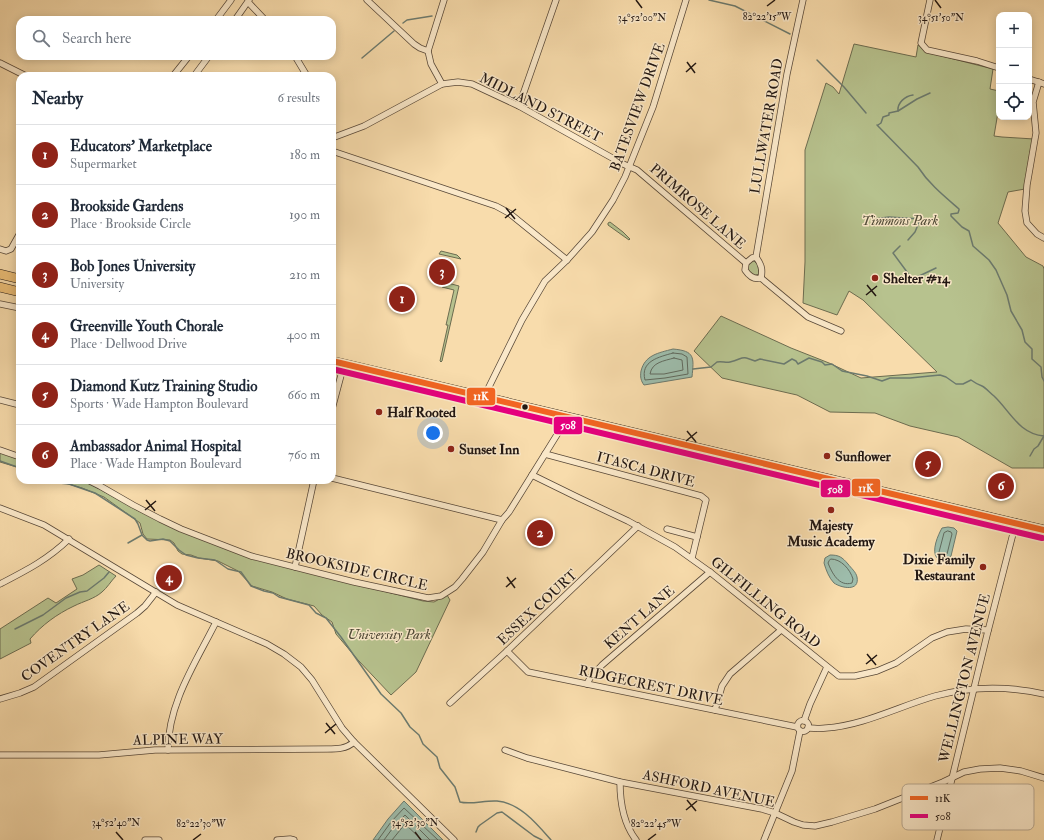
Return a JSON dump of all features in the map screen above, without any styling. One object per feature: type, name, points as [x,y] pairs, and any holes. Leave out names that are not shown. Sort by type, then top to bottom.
[{"type":"main road","points":[[0,274],[16,278]]},
{"type":"main road","points":[[0,287],[16,291]]},
{"type":"main road","points":[[336,362],[1016,522],[1044,530]]},
{"type":"street","points":[[219,16],[231,0]]},
{"type":"street","points":[[367,0],[414,44],[428,52]]},
{"type":"street","points":[[442,84],[431,64],[428,52],[444,0]]},
{"type":"street","points":[[519,106],[556,0]]},
{"type":"street","name":"BATESVIEW DRIVE","points":[[484,397],[532,302],[545,281],[567,260],[590,234],[616,194],[630,166],[653,106],[686,0]]},
{"type":"street","name":"LULLWATER ROAD","points":[[761,278],[762,271],[760,262],[756,257],[787,74],[803,0]]},
{"type":"street","points":[[930,0],[921,42],[924,48],[996,67]]},
{"type":"street","points":[[238,16],[249,1],[262,16]]},
{"type":"street","points":[[176,72],[186,60]]},
{"type":"street","points":[[197,72],[205,60]]},
{"type":"street","points":[[297,60],[305,72]]},
{"type":"street","points":[[0,63],[18,72]]},
{"type":"street","name":"MIDLAND STREET","points":[[336,136],[364,126],[442,84],[458,82],[472,84],[519,106],[623,164],[630,166]]},
{"type":"street","points":[[1041,83],[1033,102],[1036,133],[1027,185],[1025,212],[1027,223],[1037,234],[1044,238]]},
{"type":"street","points":[[336,152],[496,206],[509,213],[567,260]]},
{"type":"street","name":"PRIMROSE LANE","points":[[630,166],[637,170],[746,262],[745,270],[748,274],[754,278],[761,278],[808,317],[841,331]]},
{"type":"street","points":[[0,249],[6,251],[11,249],[16,240]]},
{"type":"street","points":[[746,262],[756,257]]},
{"type":"street","points":[[0,304],[16,307]]},
{"type":"street","points":[[336,395],[344,364]]},
{"type":"street","points":[[0,400],[16,404]]},
{"type":"street","name":"BROOKSIDE CIRCLE","points":[[96,484],[145,512],[181,529],[251,556],[413,596],[433,598],[446,593],[462,579],[483,552],[568,417]]},
{"type":"street","points":[[0,450],[16,456]]},
{"type":"street","name":"ITASCA DRIVE","points":[[545,454],[701,496],[706,500],[692,558]]},
{"type":"street","name":"GILFILLING ROAD","points":[[532,475],[638,526],[692,558],[839,676],[855,676],[877,671],[896,663],[939,635],[955,630],[988,630]]},
{"type":"street","points":[[336,479],[502,520]]},
{"type":"street","points":[[295,567],[313,484]]},
{"type":"street","points":[[0,508],[44,525],[177,605],[267,644],[293,660],[312,680],[342,728],[354,742],[454,840]]},
{"type":"street","name":"WELLINGTON AVENUE","points":[[951,784],[988,630],[1016,522]]},
{"type":"street","name":"ESSEX COURT","points":[[450,703],[507,651],[638,526]]},
{"type":"street","points":[[667,529],[697,537]]},
{"type":"street","points":[[0,584],[49,557],[69,539]]},
{"type":"street","name":"KENT LANE","points":[[587,684],[602,666],[710,572]]},
{"type":"street","name":"COVENTRY LANE","points":[[0,699],[26,690],[48,678],[137,613],[145,606],[156,592]]},
{"type":"street","points":[[168,750],[171,724],[177,700],[216,622]]},
{"type":"street","points":[[715,710],[725,679],[781,630]]},
{"type":"street","name":"RIDGECREST DRIVE","points":[[507,651],[528,672],[715,710],[799,729]]},
{"type":"street","points":[[764,840],[794,765],[799,722],[804,721],[827,667]]},
{"type":"street","points":[[799,729],[804,731],[808,728],[827,728],[838,726],[863,720],[934,696],[974,689],[1011,689],[1044,694]]},
{"type":"street","points":[[804,721],[807,723],[808,728]]},
{"type":"street","name":"ALPINE WAY","points":[[0,755],[92,755],[168,750],[327,749],[341,748],[354,742]]},
{"type":"street","name":"ASHFORD AVENUE","points":[[504,750],[527,758],[620,782],[762,809],[803,825],[814,826],[832,822],[875,809],[902,798]]},
{"type":"street","name":"ASHFORD AVENUE","points":[[938,784],[964,772],[1000,768],[1021,771],[1044,778]]},
{"type":"street","points":[[620,782],[620,797],[623,814],[628,827],[636,840]]},
{"type":"street","name":"WELLINGTON AVENUE","points":[[937,840],[940,830]]},
{"type":"street","points":[[145,840],[159,840]]},
{"type":"street","points":[[277,840],[294,840]]},
{"type":"green space","name":"Timmons Park","points":[[854,44],[916,57],[918,45],[930,53],[993,69],[990,89],[996,90],[997,120],[994,136],[1034,139],[1025,189],[1008,192],[998,223],[1026,257],[1043,266],[1044,269],[1044,468],[1012,468],[958,437],[910,426],[875,413],[830,412],[797,395],[722,378],[694,351],[721,316],[861,378],[937,372],[863,300],[849,291],[837,315],[803,303],[805,262],[805,150],[826,83],[833,87],[839,94]]},
{"type":"green space","points":[[610,222],[630,239],[629,240],[608,225]]},
{"type":"green space","points":[[441,251],[457,255],[461,259],[439,254]]},
{"type":"green space","points":[[754,261],[758,265],[759,274],[753,276],[747,270],[749,264]]},
{"type":"green space","points":[[444,282],[459,286],[441,362],[448,325],[446,325],[454,290],[442,287]]},
{"type":"green space","points":[[0,452],[16,458],[16,467],[0,462]]},
{"type":"green space","name":"University Park","points":[[68,484],[91,484],[137,510],[252,558],[423,601],[434,602],[447,595],[450,600],[416,672],[391,695],[336,634],[332,622],[322,615],[314,606],[287,599],[272,592],[252,586],[238,571],[218,561],[182,554],[170,540],[147,539],[143,534],[140,523],[104,497]]},
{"type":"green space","points":[[99,565],[116,576],[104,590],[96,596],[56,616],[30,639],[31,643],[0,659],[0,629],[48,598],[56,603],[77,589],[72,579],[83,575]]},
{"type":"water","points":[[673,349],[686,351],[692,356],[692,377],[644,385],[641,379],[641,371],[646,361],[662,352]]},
{"type":"water","points":[[942,528],[954,528],[957,531],[951,556],[945,560],[937,558],[935,555],[935,547]]},
{"type":"water","points":[[830,555],[842,558],[856,573],[856,585],[849,588],[837,585],[832,581],[824,563],[825,558]]},
{"type":"water","points":[[404,801],[443,840],[373,840],[388,819]]},
{"type":"waterway","points":[[709,0],[735,6],[790,34]]},
{"type":"waterway","points":[[403,23],[407,20],[432,16]]},
{"type":"waterway","points":[[362,58],[394,31]]},
{"type":"waterway","points":[[817,60],[844,87],[866,113]]},
{"type":"waterway","points":[[878,125],[881,123],[883,117],[889,115],[889,113],[898,111],[930,93]]},
{"type":"waterway","points":[[898,111],[902,100],[913,95]]},
{"type":"waterway","points":[[877,125],[918,167],[932,184],[959,209],[958,213],[951,214],[951,216],[962,227],[969,231],[973,246],[989,260],[996,270],[1007,295],[1011,311],[1022,330],[1025,342],[1032,349],[1032,359],[1041,367],[1044,381]]},
{"type":"waterway","points":[[874,219],[889,217],[920,219]]},
{"type":"waterway","points":[[908,240],[915,232],[920,220]]},
{"type":"waterway","points":[[900,246],[893,253],[910,276]]},
{"type":"waterway","points":[[915,278],[936,268]]},
{"type":"waterway","points":[[897,280],[910,278]]},
{"type":"waterway","points":[[693,369],[711,367],[717,362],[730,362],[742,358],[755,361],[760,359],[784,364],[792,359],[798,364],[809,358],[822,362],[825,365],[832,364],[842,371],[867,376],[882,381],[890,378],[940,375],[956,384],[963,384],[971,380],[984,387],[994,396],[1021,426],[1028,431],[1044,436]]},
{"type":"waterway","points":[[1030,456],[1044,436]]},
{"type":"waterway","points":[[0,461],[16,467]]},
{"type":"waterway","points":[[69,484],[95,493],[135,519],[142,535],[147,540],[163,539],[170,541],[186,555],[215,560],[228,569],[241,572],[251,586],[273,593],[279,597],[309,605],[316,613],[326,618],[381,694],[401,713],[410,727],[419,735],[423,744],[437,757],[440,768],[455,787],[460,802],[469,803],[497,801],[513,806],[527,815],[551,840]]},
{"type":"waterway","points":[[128,543],[142,535]]},
{"type":"waterway","points":[[15,629],[43,615],[66,598],[80,592],[87,591],[104,578],[109,572]]},
{"type":"waterway","points":[[476,832],[480,825],[497,813],[502,812],[534,836],[542,840]]},
{"type":"transit line","name":"11K","points":[[336,362],[1044,530]]},
{"type":"transit line","name":"508","points":[[336,370],[1042,538]]},
{"type":"place","name":"Bob Jones University","points":[[442,272]]},
{"type":"place","name":"Shelter #14","points":[[875,278]]},
{"type":"place","name":"Educators' Marketplace","points":[[402,299]]},
{"type":"place","name":"Half Rooted","points":[[379,412]]},
{"type":"place","name":"Sunset Inn","points":[[451,449]]},
{"type":"place","name":"Sunflower","points":[[827,456]]},
{"type":"place","name":"Diamond Kutz Training Studio","points":[[928,464]]},
{"type":"place","name":"Ambassador Animal Hospital","points":[[1001,486]]},
{"type":"place","name":"Majesty Music Academy","points":[[831,510]]},
{"type":"place","name":"Brookside Gardens","points":[[540,533]]},
{"type":"place","name":"Dixie Family Restaurant","points":[[983,567]]},
{"type":"place","name":"Greenville Youth Chorale","points":[[169,578]]}]
